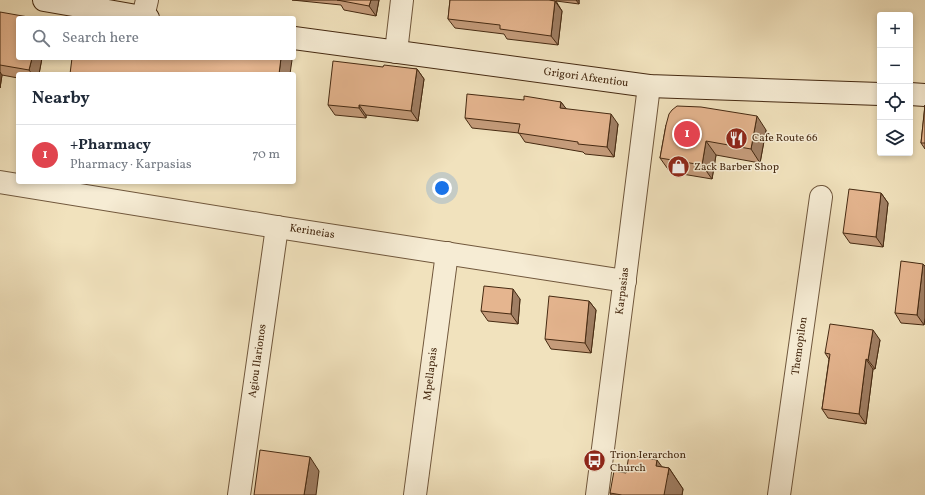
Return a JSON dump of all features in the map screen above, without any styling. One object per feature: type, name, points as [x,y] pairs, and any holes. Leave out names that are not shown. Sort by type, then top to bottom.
[{"type":"street","points":[[44,0],[146,12]]},
{"type":"street","points":[[396,52],[402,0]]},
{"type":"street","name":"Grigori Afxentiou","points":[[296,38],[649,86],[877,94]]},
{"type":"street","name":"Karpasias","points":[[597,495],[649,86]]},
{"type":"street","points":[[913,94],[925,94]]},
{"type":"street","name":"Kerineias","points":[[0,182],[625,281]]},
{"type":"street","name":"Themopilon","points":[[779,495],[821,197]]},
{"type":"street","name":"Agiou Ilarionos","points":[[239,495],[277,227]]},
{"type":"street","name":"Mpellapais","points":[[415,495],[447,253]]},
{"type":"building","points":[[337,0],[371,0],[369,6]]},
{"type":"building","points":[[450,0],[555,1],[551,36],[500,29],[500,25],[448,19]]},
{"type":"building","points":[[0,12],[23,16],[16,16],[16,60],[32,60],[29,70],[0,65]]},
{"type":"building","points":[[72,60],[281,60],[279,72],[70,72]]},
{"type":"building","points":[[333,61],[383,67],[384,65],[417,69],[411,111],[359,105],[359,108],[328,105]]},
{"type":"building","points":[[467,94],[524,100],[524,96],[561,102],[560,108],[611,114],[607,147],[578,144],[578,142],[518,133],[520,124],[465,118]]},
{"type":"building","points":[[925,105],[925,143],[921,143]]},
{"type":"building","points":[[677,106],[701,107],[757,116],[751,149],[706,141],[702,165],[660,158],[669,114]]},
{"type":"building","points":[[849,189],[881,193],[876,237],[843,233]]},
{"type":"building","points":[[901,261],[923,264],[917,315],[895,313]]},
{"type":"building","points":[[484,286],[513,289],[511,314],[481,311]]},
{"type":"building","points":[[549,296],[589,301],[585,343],[545,339]]},
{"type":"building","points":[[830,324],[873,330],[868,360],[866,359],[859,414],[822,409],[830,354],[825,353]]},
{"type":"building","points":[[260,450],[310,457],[304,495],[254,495]]},
{"type":"building","points":[[629,455],[657,460],[656,466],[669,468],[664,495],[622,495],[610,493],[614,471],[626,473]]},
{"type":"place","name":"+Pharmacy","points":[[687,134]]},
{"type":"place","name":"Cafe Route 66","points":[[737,138]]},
{"type":"place","name":"Zack Barber Shop","points":[[678,167]]},
{"type":"place","name":"Trion Ierarchon Church","points":[[594,461]]}]
